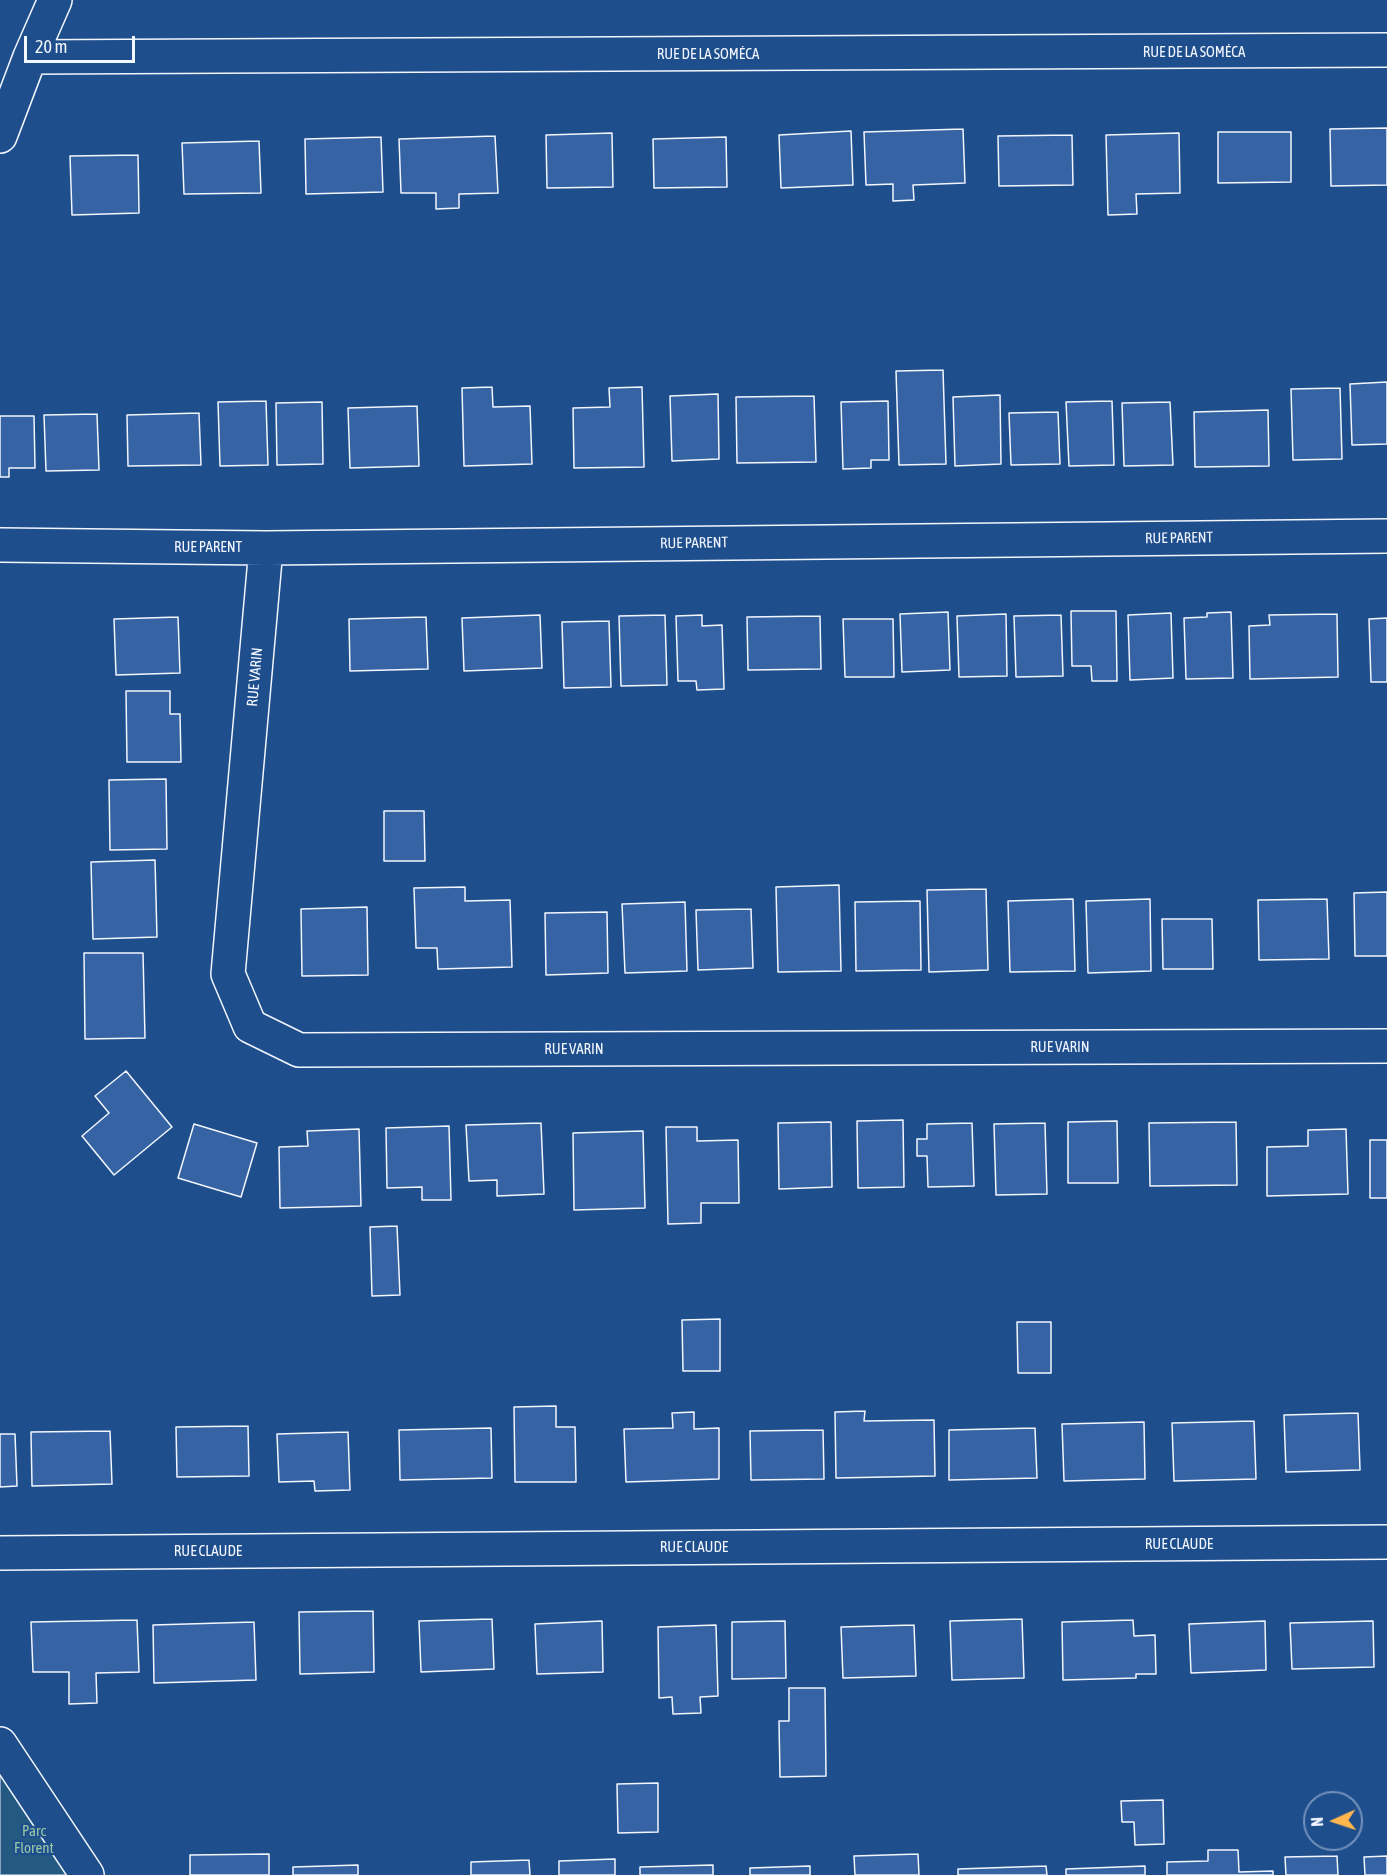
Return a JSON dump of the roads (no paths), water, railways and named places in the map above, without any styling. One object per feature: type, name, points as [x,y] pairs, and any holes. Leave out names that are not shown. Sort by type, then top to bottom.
[{"type":"street","points":[[0,136],[30,57],[56,0]]},
{"type":"street","name":"RUE DE LA SOMÉCA","points":[[30,57],[1387,50]]},
{"type":"street","name":"RUE PARENT","points":[[0,545],[266,548],[1387,536]]},
{"type":"street","name":"RUE VARIN","points":[[266,548],[228,974],[250,1026],[299,1050],[1387,1046]]},
{"type":"street","name":"RUE CLAUDE","points":[[0,1552],[1387,1542]]},
{"type":"street","points":[[0,1744],[87,1875]]},
{"type":"park label","name":"Parc Florent","points":[[34,1840]]}]
